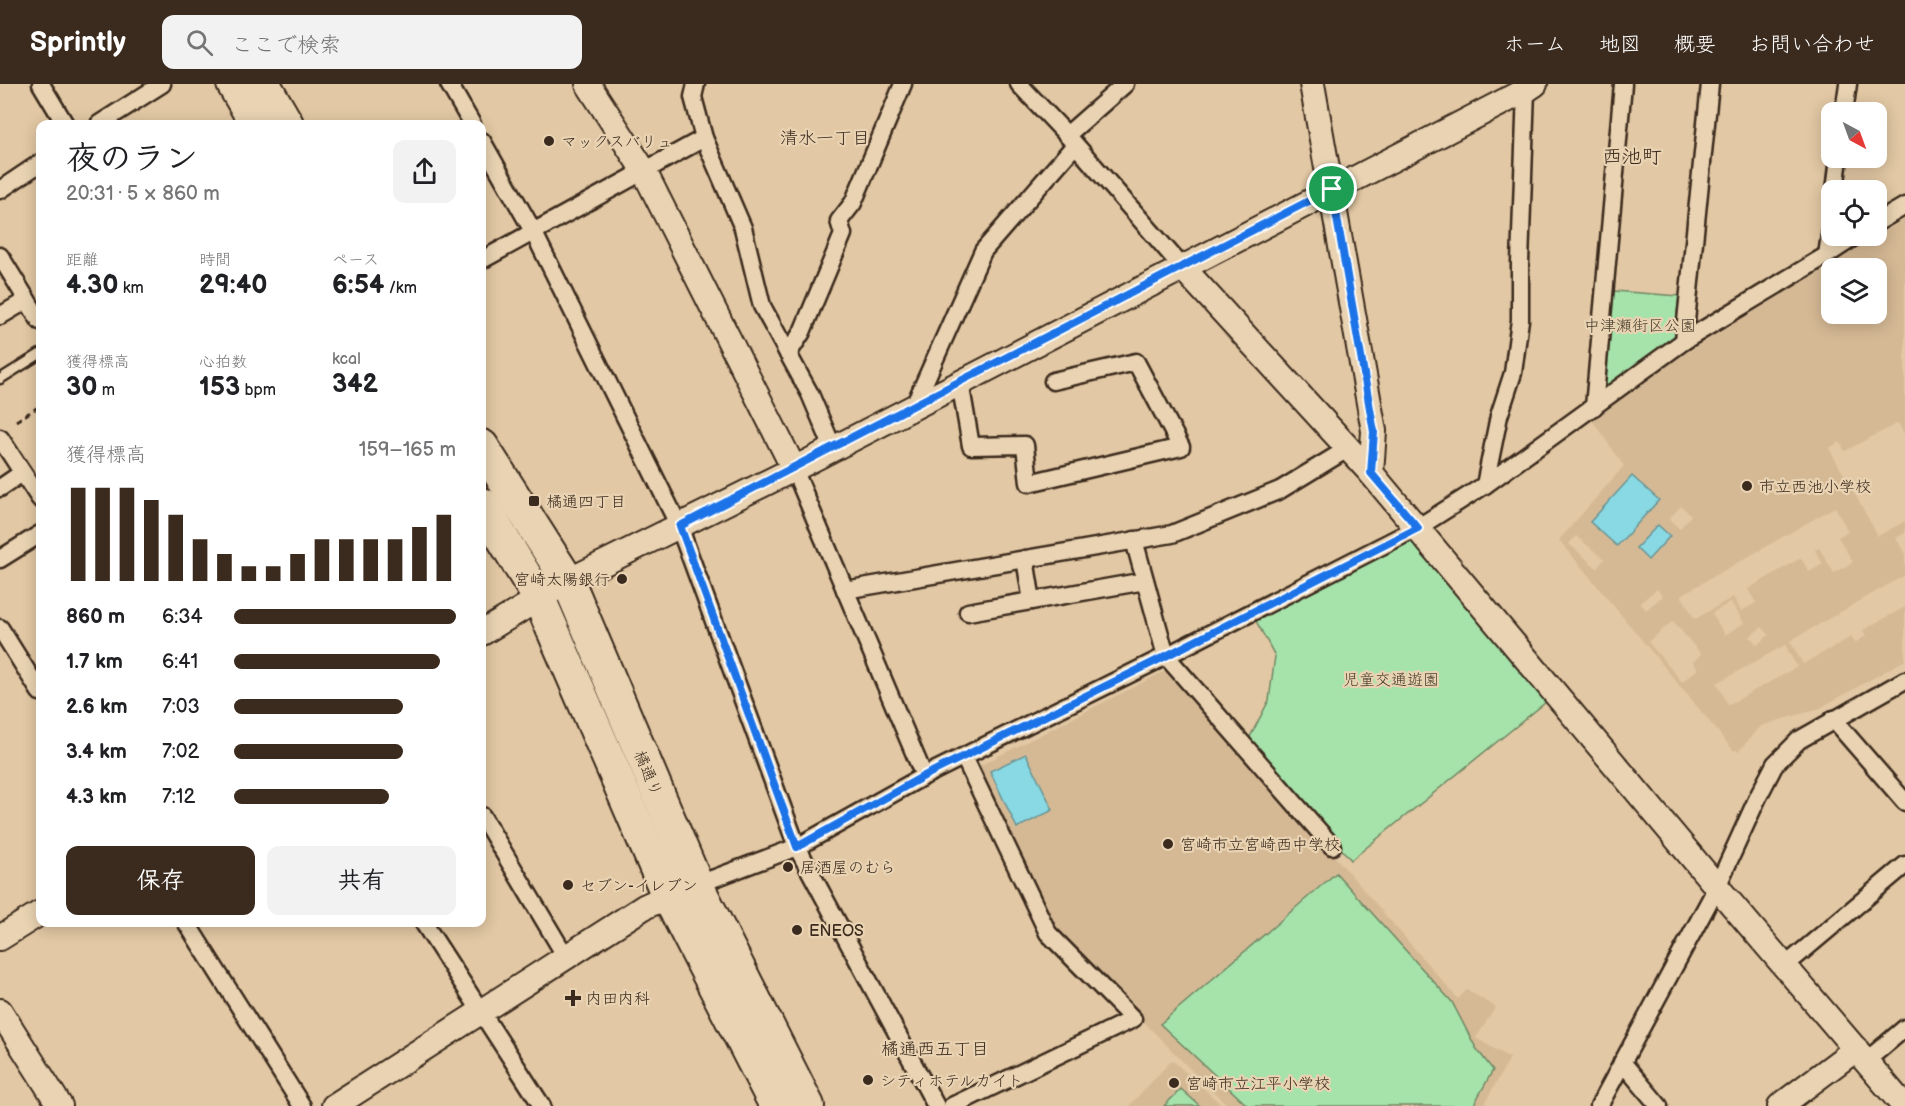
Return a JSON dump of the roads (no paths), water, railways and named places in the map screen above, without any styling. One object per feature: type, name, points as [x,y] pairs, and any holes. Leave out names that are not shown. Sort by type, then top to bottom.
[{"type":"highway","points":[[233,84],[254,120]]},
{"type":"highway","points":[[264,84],[285,120]]},
{"type":"highway","name":"橘通り","points":[[486,452],[568,581],[697,885],[808,1106]]},
{"type":"highway","name":"橘通り","points":[[486,511],[539,597],[668,896],[776,1106]]},
{"type":"street","points":[[41,84],[63,120]]},
{"type":"street","points":[[105,120],[162,84]]},
{"type":"street","points":[[449,84],[470,120]]},
{"type":"street","points":[[588,84],[644,171],[794,469],[924,776]]},
{"type":"street","points":[[696,84],[693,97],[704,138],[742,228],[762,306],[810,394],[833,448]]},
{"type":"street","points":[[788,354],[802,332],[843,234],[839,221],[854,202],[903,84]]},
{"type":"street","points":[[1019,84],[1182,267],[1371,473],[1717,887],[1904,1106]]},
{"type":"street","points":[[914,406],[983,251],[1071,140],[1125,84]]},
{"type":"street","points":[[1312,84],[1374,432],[1371,473]]},
{"type":"street","points":[[1594,407],[1623,84]]},
{"type":"street","points":[[1684,341],[1710,84]]},
{"type":"street","points":[[1845,102],[1848,84]]},
{"type":"street","points":[[486,630],[568,581],[794,469],[1530,86]]},
{"type":"street","points":[[1485,485],[1499,416],[1513,373],[1520,320],[1520,263],[1530,86]]},
{"type":"street","points":[[486,258],[704,138]]},
{"type":"street","points":[[486,148],[533,231],[680,526],[797,847],[936,1106]]},
{"type":"street","points":[[0,190],[36,167]]},
{"type":"street","points":[[1887,217],[1905,206]]},
{"type":"street","points":[[1827,255],[1828,246]]},
{"type":"street","points":[[334,1106],[644,907],[797,847],[924,776],[1418,528],[1485,485],[1684,341],[1841,246]]},
{"type":"street","points":[[1,258],[36,315]]},
{"type":"street","points":[[0,316],[27,300]]},
{"type":"street","points":[[960,382],[971,446],[1025,445],[1029,483],[1181,447],[1136,362],[1053,381]]},
{"type":"street","points":[[0,438],[36,493]]},
{"type":"street","points":[[845,590],[1172,534],[1280,490],[1349,448]]},
{"type":"street","points":[[0,488],[22,473]]},
{"type":"street","points":[[0,559],[36,536]]},
{"type":"street","points":[[1134,540],[1166,656],[1332,846]]},
{"type":"street","points":[[1025,559],[1032,601]]},
{"type":"street","points":[[968,612],[1145,581]]},
{"type":"street","points":[[0,628],[36,686]]},
{"type":"street","points":[[1599,1106],[1717,887],[1775,764],[1799,740],[1905,680]]},
{"type":"street","points":[[1833,719],[1905,802]]},
{"type":"street","points":[[952,1106],[1133,1019],[1048,933],[964,757]]},
{"type":"street","points":[[486,823],[566,957]]},
{"type":"street","points":[[1785,965],[1905,865]]},
{"type":"street","points":[[0,938],[36,916]]},
{"type":"street","points":[[189,927],[302,1106]]},
{"type":"street","points":[[426,927],[542,1106]]},
{"type":"street","points":[[0,1011],[60,1106]]},
{"type":"street","points":[[1780,1106],[1905,1028]]},
{"type":"street","points":[[1622,1062],[1659,1106]]},
{"type":"lane","points":[[0,379],[36,356]]},
{"type":"water","points":[[1632,476],[1659,500],[1617,546],[1590,522]]},
{"type":"water","points":[[1658,525],[1670,536],[1648,560],[1636,548]]},
{"type":"water","points":[[1026,754],[1053,810],[1017,828],[990,771]]},
{"type":"place","name":"マックスバリュ","points":[[549,141]]},
{"type":"place","name":"市立西池小学校","points":[[1747,486]]},
{"type":"place","name":"橘通四丁目","points":[[534,501]]},
{"type":"place","name":"宮崎太陽銀行","points":[[622,579]]},
{"type":"place","name":"宮崎市立宮崎西中学校","points":[[1168,844]]},
{"type":"place","name":"居酒屋のむら","points":[[788,867]]},
{"type":"place","name":"セブン-イレブン","points":[[568,885]]},
{"type":"place","name":"ENEOS","points":[[797,930]]},
{"type":"place","name":"内田内科","points":[[573,998]]},
{"type":"place","name":"シティホテルカイト","points":[[868,1080]]},
{"type":"place","name":"宮崎市立江平小学校","points":[[1174,1083]]},
{"type":"district","name":"清水一丁目","points":[[825,138]]},
{"type":"district","name":"西池町","points":[[1632,156]]},
{"type":"district","name":"橘通西五丁目","points":[[935,1049]]},
{"type":"park label","name":"中津瀬街区公園","points":[[1640,325]]},
{"type":"park label","name":"児童交通遊園","points":[[1391,679]]}]
